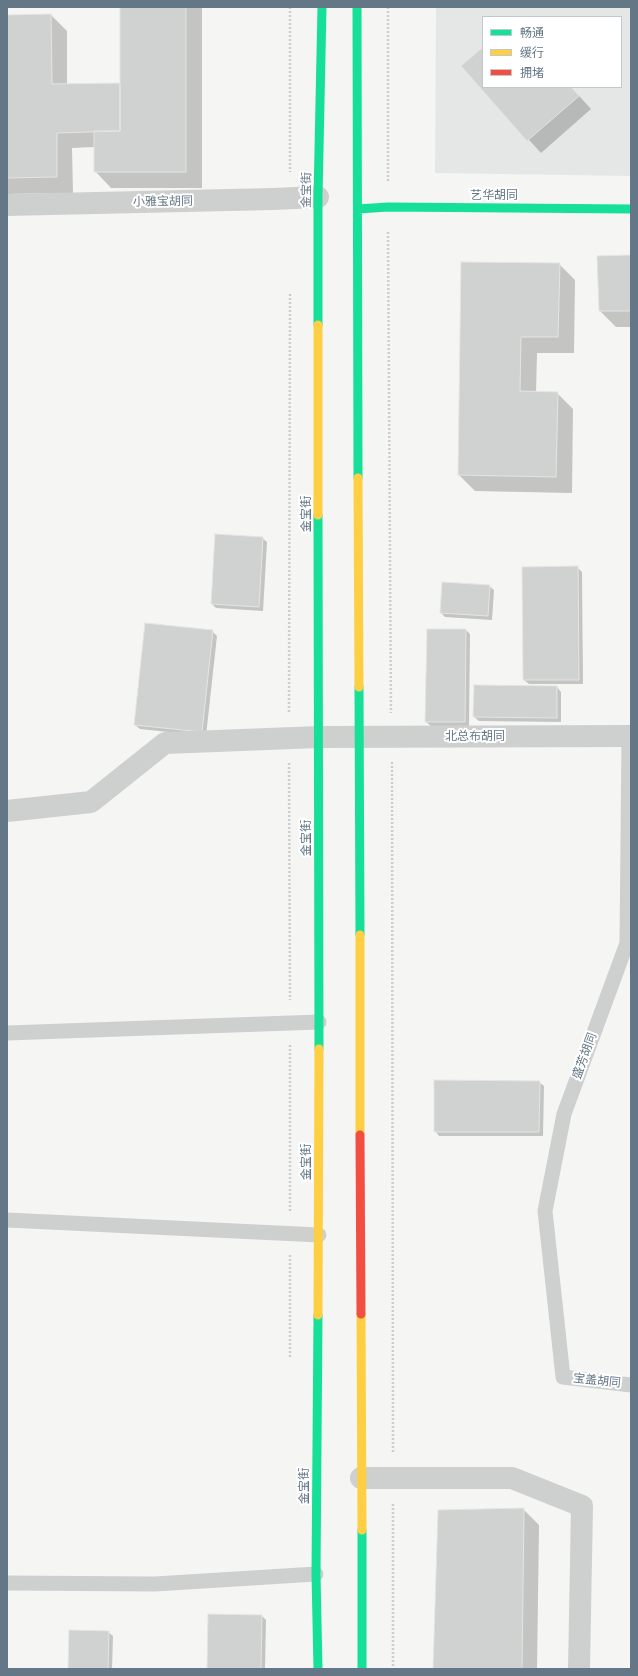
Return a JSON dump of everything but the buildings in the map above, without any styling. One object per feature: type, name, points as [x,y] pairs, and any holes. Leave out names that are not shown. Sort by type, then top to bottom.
[{"type":"main road","name":"金宝街","points":[[318,1669],[316,1574],[319,1235],[318,196],[322,7]]},
{"type":"main road","points":[[357,7],[362,1669]]},
{"type":"main road","name":"艺华胡同","points":[[358,209],[388,207],[631,209]]},
{"type":"street","name":"小雅宝胡同","points":[[7,205],[318,196]]},
{"type":"street","name":"北总布胡同","points":[[7,811],[91,802],[165,743],[319,737],[630,736]]},
{"type":"street","points":[[361,1478],[512,1478],[582,1506],[579,1669]]},
{"type":"lane","name":"盛芳胡同","points":[[563,1378],[545,1211],[564,1114],[627,942],[630,736]]},
{"type":"lane","points":[[7,1033],[319,1022]]},
{"type":"lane","points":[[7,1220],[319,1235]]},
{"type":"lane","name":"宝盖胡同","points":[[563,1378],[631,1385]]},
{"type":"lane","points":[[7,1583],[155,1584],[316,1574]]},
{"type":"path","points":[[290,7],[290,198]]},
{"type":"path","points":[[388,7],[392,737],[393,1669]]},
{"type":"path","points":[[290,288],[290,1361]]},
{"type":"shaded area","points":[[436,7],[631,7],[631,176],[435,173]]},
{"type":"traffic: fast","points":[[318,325],[318,197],[322,7]]},
{"type":"traffic: fast","points":[[357,7],[358,478]]},
{"type":"traffic: fast","points":[[358,209],[388,207],[631,209]]},
{"type":"traffic: fast","points":[[318,515],[319,1049]]},
{"type":"traffic: fast","points":[[359,687],[360,935]]},
{"type":"traffic: fast","points":[[318,1315],[316,1574],[318,1669]]},
{"type":"traffic: fast","points":[[362,1530],[362,1669]]},
{"type":"traffic: slow","points":[[318,325],[318,515]]},
{"type":"traffic: slow","points":[[358,478],[359,687]]},
{"type":"traffic: slow","points":[[360,935],[360,1135]]},
{"type":"traffic: slow","points":[[318,1315],[319,1049]]},
{"type":"traffic: slow","points":[[361,1314],[362,1530]]},
{"type":"traffic: jam","points":[[360,1135],[361,1314]]}]
